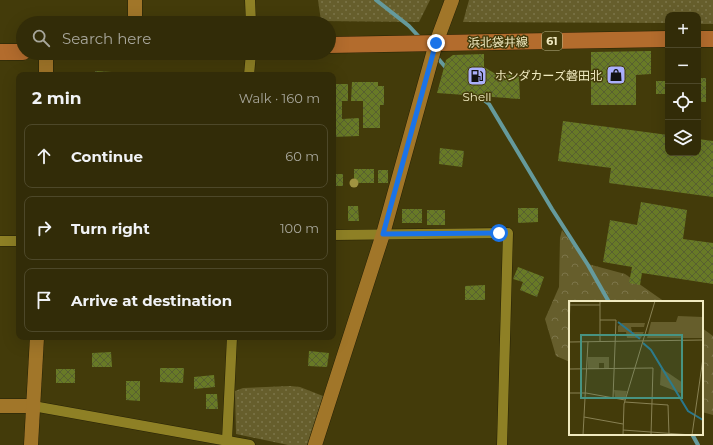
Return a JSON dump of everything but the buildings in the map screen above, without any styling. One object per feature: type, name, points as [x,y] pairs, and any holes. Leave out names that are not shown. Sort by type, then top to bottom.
[{"type":"main road","name":"浜北袋井線","points":[[336,46],[665,39]]},
{"type":"main road","points":[[701,39],[713,39]]},
{"type":"main road","points":[[0,52],[16,52]]},
{"type":"street","points":[[135,0],[135,16]]},
{"type":"street","points":[[250,0],[250,16]]},
{"type":"street","points":[[315,445],[383,234],[436,43],[452,0]]},
{"type":"street","points":[[46,60],[46,72]]},
{"type":"street","points":[[249,72],[250,60]]},
{"type":"street","points":[[336,235],[508,233],[502,445]]},
{"type":"street","points":[[0,241],[16,241]]},
{"type":"street","points":[[31,445],[37,340]]},
{"type":"street","points":[[227,440],[232,340]]},
{"type":"street","points":[[0,406],[33,406],[250,445]]},
{"type":"green space","points":[[318,0],[430,0],[419,22],[336,21],[336,16],[320,16]]},
{"type":"green space","points":[[469,0],[713,0],[713,24],[701,24],[701,12],[665,12],[665,23],[463,22]]},
{"type":"green space","points":[[562,230],[588,264],[625,274],[664,301],[569,301],[569,362],[556,356],[545,319],[559,287],[560,238]]},
{"type":"green space","points":[[703,329],[713,336],[713,415],[703,412]]},
{"type":"green space","points":[[300,387],[323,396],[307,445],[288,445],[236,434],[235,391],[243,388]]},
{"type":"waterway","points":[[376,0],[409,26],[421,39]]},
{"type":"waterway","points":[[436,56],[447,69]]},
{"type":"waterway","points":[[475,93],[489,104],[608,301]]},
{"type":"waterway","points":[[693,435],[698,445]]},
{"type":"place","name":"ホンダカーズ磐田北","points":[[616,75]]},
{"type":"place","name":"Shell","points":[[477,76]]},
{"type":"route","points":[[436,43],[383,234],[499,233]]}]
